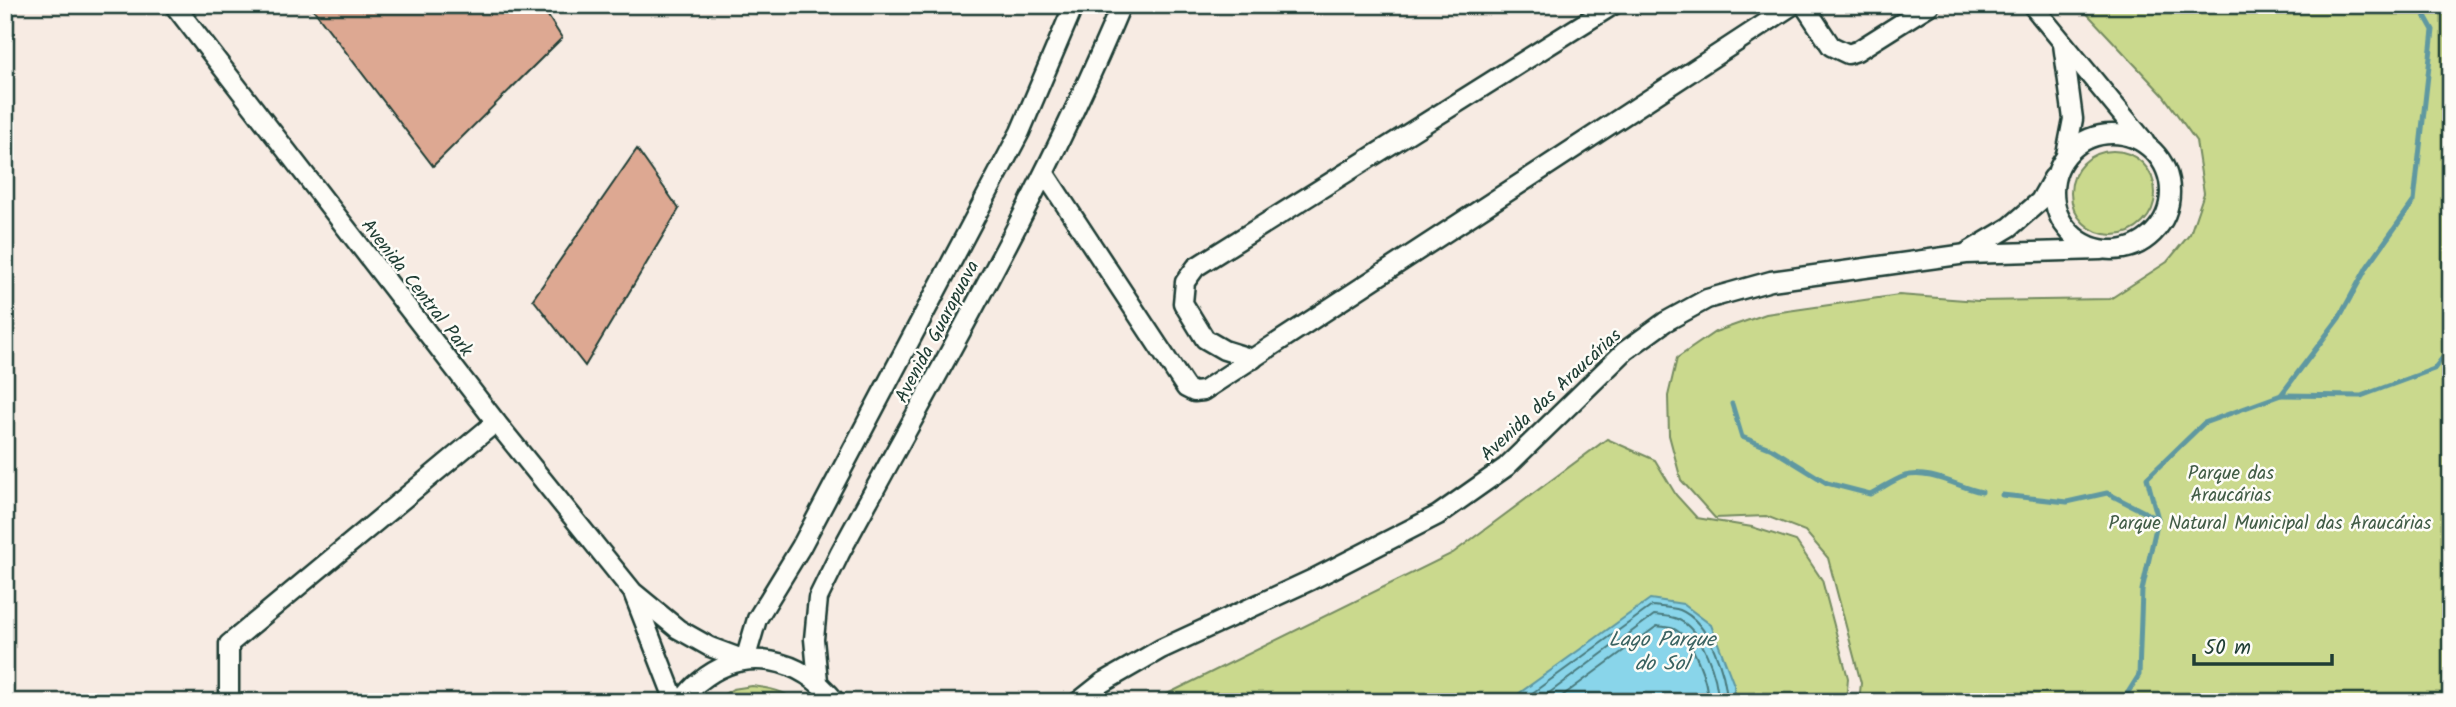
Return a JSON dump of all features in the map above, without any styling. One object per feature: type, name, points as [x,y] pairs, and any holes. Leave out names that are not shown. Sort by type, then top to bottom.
[{"type":"street","name":"Avenida Central Park","points":[[174,5],[496,422],[633,592]]},
{"type":"street","name":"Avenida Guarapuava","points":[[745,660],[757,619],[801,547],[1020,132],[1074,5]]},
{"type":"street","name":"Avenida Guarapuava","points":[[818,681],[814,639],[818,598],[1045,174],[1121,5]]},
{"type":"street","points":[[1253,359],[1205,339],[1183,303],[1185,282],[1196,267],[1613,5]]},
{"type":"street","points":[[1045,174],[1186,388],[1194,392],[1203,391],[1793,5]]},
{"type":"street","points":[[1804,5],[1831,46],[1848,54],[1930,5]]},
{"type":"street","name":"Avenida das Araucárias","points":[[1078,702],[1102,682],[1161,649],[1311,580],[1438,515],[1506,467],[1625,351],[1665,322],[1707,299],[1771,281],[1966,254],[2121,250],[2140,243],[2156,231],[2166,213],[2171,195],[2169,177],[2161,160],[2032,5]]},
{"type":"street","name":"Avenida das Araucárias","points":[[1966,254],[2011,227],[2040,201],[2066,155],[2073,119],[2063,44]]},
{"type":"street","name":"Avenida das Araucárias","points":[[2066,155],[2079,143],[2096,135],[2115,133],[2133,137],[2149,146]]},
{"type":"street","name":"Avenida das Araucárias","points":[[2057,172],[2053,191],[2056,211],[2066,229],[2082,243],[2101,250]]},
{"type":"street","points":[[229,702],[229,644],[496,422]]},
{"type":"street","points":[[633,592],[678,629],[710,647],[745,660]]},
{"type":"street","points":[[633,592],[673,693],[672,702]]},
{"type":"street","points":[[681,702],[698,682],[719,668],[745,660],[770,660],[796,667],[818,681],[836,702]]},
{"type":"green space","name":"Parque Natural Municipal das Araucárias","points":[[2079,5],[2451,5],[2451,702],[1859,702],[1861,683],[1828,558],[1805,531],[1766,516],[1715,518],[1681,480],[1669,435],[1668,396],[1677,358],[1715,332],[1766,314],[1899,295],[1978,301],[2110,299],[2167,262],[2190,234],[2204,193],[2196,141],[2163,95]]},
{"type":"green space","points":[[2113,151],[2136,158],[2148,170],[2155,193],[2148,216],[2136,228],[2113,235],[2090,228],[2078,216],[2071,193],[2078,170],[2090,158]]},
{"type":"green space","points":[[1607,439],[1655,460],[1676,495],[1697,518],[1752,527],[1796,541],[1822,580],[1848,678],[1846,702],[1151,702],[1453,553]]},
{"type":"green space","points":[[752,686],[776,691],[798,702],[711,702],[733,689]]},
{"type":"water","name":"Lago Parque do Sol","points":[[1650,599],[1683,604],[1711,625],[1734,685],[1734,702],[1507,702]]},
{"type":"building","points":[[310,5],[541,5],[562,38],[433,166]]},
{"type":"building","points":[[637,149],[679,209],[585,366],[533,299]]},
{"type":"waterway","points":[[2122,702],[2139,675],[2142,590],[2158,519],[2147,478],[2204,423],[2281,395],[2339,318],[2367,267],[2414,201],[2433,30],[2419,5]]},
{"type":"waterway","points":[[2281,395],[2361,396],[2434,369],[2451,347]]},
{"type":"waterway","points":[[1732,404],[1742,437],[1772,449],[1827,483],[1870,494],[1914,474],[1982,492]]},
{"type":"waterway","points":[[2002,495],[2067,502],[2107,493],[2158,519]]},
{"type":"park label","name":"Parque das Araucárias","points":[[2231,483]]}]
